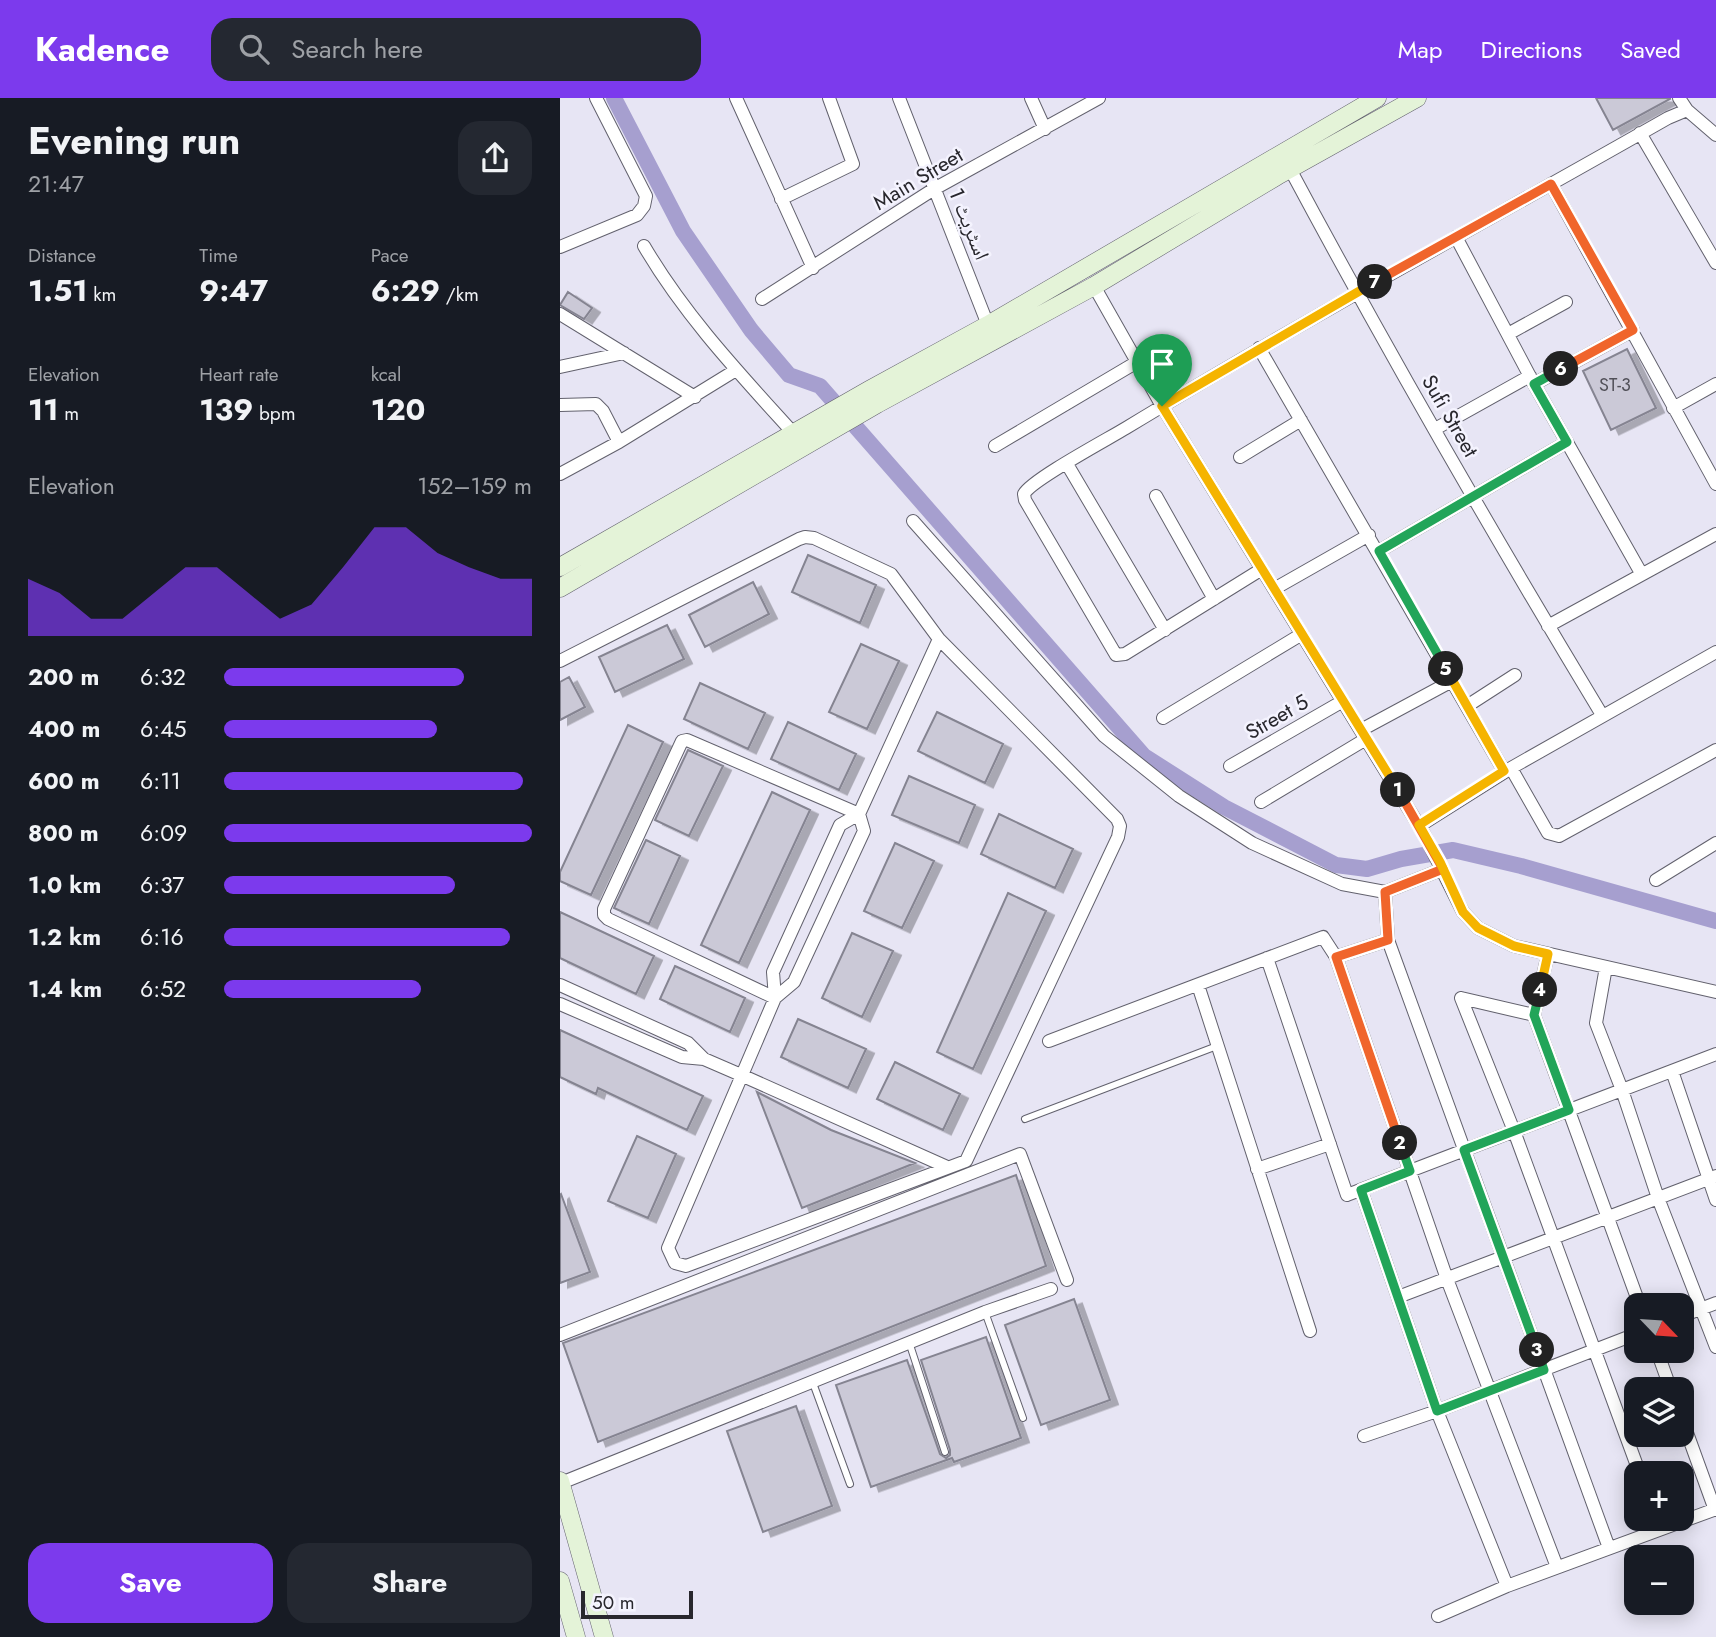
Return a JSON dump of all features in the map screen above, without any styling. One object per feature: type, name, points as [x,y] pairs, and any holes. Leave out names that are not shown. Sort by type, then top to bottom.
[{"type":"street","points":[[560,247],[637,215],[644,206],[646,196],[596,98]]},
{"type":"street","points":[[736,98],[813,268]]},
{"type":"street","points":[[781,199],[853,164],[829,98]]},
{"type":"street","name":"اسٹریٹ 1","points":[[899,98],[988,325]]},
{"type":"street","points":[[1031,98],[1045,129]]},
{"type":"street","name":"Main Street","points":[[762,299],[934,189],[1099,98]]},
{"type":"street","points":[[873,397],[988,325],[1377,98]]},
{"type":"street","points":[[560,567],[873,397],[1076,296],[1290,169],[1418,98]]},
{"type":"street","points":[[1679,98],[1687,110],[1715,133]]},
{"type":"street","points":[[1262,569],[1120,656],[1113,652],[1025,500],[1026,489],[1259,348],[1640,133],[1687,110]]},
{"type":"street","points":[[1640,133],[1716,263]]},
{"type":"street","name":"Sufi Street","points":[[1290,169],[1357,293],[1602,715]]},
{"type":"street","points":[[1551,184],[1716,484]]},
{"type":"street","points":[[1456,237],[1532,380],[1641,573]]},
{"type":"street","points":[[644,246],[666,283],[736,370],[806,434]]},
{"type":"street","points":[[1066,280],[1076,296]]},
{"type":"street","points":[[1094,286],[1162,406],[1421,830],[1463,912],[1478,928],[1514,946],[1716,992]]},
{"type":"street","points":[[1508,334],[1566,302]]},
{"type":"street","points":[[560,314],[695,397]]},
{"type":"street","points":[[1435,429],[1633,330]]},
{"type":"street","points":[[1259,348],[1452,681],[1548,833],[1555,836],[1716,750]]},
{"type":"street","points":[[560,368],[624,354]]},
{"type":"street","points":[[995,446],[1137,362]]},
{"type":"street","points":[[560,474],[619,442],[736,370]]},
{"type":"street","points":[[1674,408],[1716,384]]},
{"type":"street","points":[[560,405],[596,404],[603,411],[619,442]]},
{"type":"street","points":[[1240,457],[1301,420]]},
{"type":"street","points":[[560,588],[806,434]]},
{"type":"street","points":[[1379,551],[1567,442]]},
{"type":"street","points":[[1067,464],[1165,630]]},
{"type":"street","points":[[1156,496],[1214,599]]},
{"type":"street","points":[[913,521],[1104,736],[1179,796],[1252,843],[1342,884],[1385,892],[1441,865]]},
{"type":"street","points":[[1548,626],[1716,534]]},
{"type":"street","points":[[1274,589],[1369,536]]},
{"type":"street","points":[[560,661],[805,537],[814,538],[891,574],[939,639],[1117,819],[1120,827],[1118,837],[968,1158],[963,1163],[685,1266],[675,1263],[668,1248],[775,998],[794,982],[864,831],[859,814]]},
{"type":"street","points":[[1163,718],[1302,634]]},
{"type":"street","points":[[775,998],[773,972],[807,897],[840,825],[859,814],[939,639]]},
{"type":"street","points":[[1421,830],[1507,769],[1716,652]]},
{"type":"street","points":[[1467,706],[1516,676]]},
{"type":"street","points":[[1261,802],[1363,734],[1452,681]]},
{"type":"street","name":"Street 5","points":[[1230,766],[1343,701]]},
{"type":"street","points":[[775,998],[608,919],[604,915],[604,909],[609,897],[682,741],[687,740],[859,814]]},
{"type":"street","points":[[1656,880],[1716,842]]},
{"type":"street","points":[[1385,892],[1388,940],[1609,1548]]},
{"type":"street","points":[[807,897],[829,908]]},
{"type":"street","points":[[1049,1041],[1323,937],[1336,957],[1447,1279],[1557,1567]]},
{"type":"street","points":[[1336,957],[1388,940]]},
{"type":"street","points":[[1548,954],[1534,1015],[1635,1293]]},
{"type":"street","points":[[1267,958],[1348,1195],[1716,1054]]},
{"type":"street","points":[[1606,967],[1596,1023],[1622,1090],[1658,1198],[1716,1347]]},
{"type":"street","points":[[560,985],[688,1043],[704,1059]]},
{"type":"street","points":[[1198,985],[1311,1331]]},
{"type":"street","points":[[1534,1015],[1461,998],[1514,1132],[1635,1461]]},
{"type":"street","points":[[560,1004],[682,1057],[704,1059],[947,1167]]},
{"type":"street","points":[[1672,1071],[1712,1178],[1716,1200]]},
{"type":"street","points":[[1257,1169],[1330,1143]]},
{"type":"street","points":[[560,1335],[1020,1154],[1067,1280]]},
{"type":"street","points":[[1398,1297],[1712,1178]]},
{"type":"street","points":[[1361,1190],[1437,1411],[1507,1586]]},
{"type":"street","points":[[604,1637],[562,1491],[909,1342],[1051,1289]]},
{"type":"street","points":[[1694,1311],[1716,1303]]},
{"type":"street","points":[[1364,1436],[1437,1411],[1624,1339]]},
{"type":"street","points":[[1692,1447],[1715,1509],[1694,1515]]},
{"type":"street","points":[[1438,1616],[1507,1586],[1609,1548],[1644,1531]]},
{"type":"street","points":[[560,1581],[576,1637]]},
{"type":"lane","points":[[1025,1119],[1217,1046]]},
{"type":"lane","points":[[985,1312],[1023,1418]]},
{"type":"lane","points":[[909,1342],[945,1452]]},
{"type":"lane","points":[[813,1383],[850,1484]]},
{"type":"building","points":[[1596,98],[1670,98],[1670,99],[1613,130]]},
{"type":"building","points":[[568,292],[592,308],[584,319],[560,305]]},
{"type":"building","points":[[1627,349],[1656,408],[1611,430],[1583,371]]},
{"type":"building","points":[[808,555],[876,585],[860,623],[792,592]]},
{"type":"building","points":[[753,582],[769,614],[705,647],[689,615]]},
{"type":"building","points":[[667,625],[684,659],[615,692],[599,657]]},
{"type":"building","points":[[861,644],[899,661],[867,729],[829,712]]},
{"type":"building","points":[[569,677],[585,707],[560,720],[560,682]]},
{"type":"building","points":[[700,683],[765,713],[748,749],[684,719]]},
{"type":"building","points":[[937,712],[1003,744],[985,783],[918,751]]},
{"type":"building","points":[[788,722],[856,754],[839,790],[771,759]]},
{"type":"building","points":[[628,725],[663,742],[591,895],[560,881],[560,872]]},
{"type":"building","points":[[688,750],[723,766],[689,836],[655,820]]},
{"type":"building","points":[[909,776],[975,805],[959,843],[892,815]]},
{"type":"building","points":[[772,792],[810,810],[739,963],[701,945]]},
{"type":"building","points":[[999,814],[1073,849],[1055,888],[981,854]]},
{"type":"building","points":[[646,840],[680,856],[649,924],[614,908]]},
{"type":"building","points":[[895,843],[934,861],[902,928],[864,911]]},
{"type":"building","points":[[1008,893],[1046,911],[973,1069],[937,1052]]},
{"type":"building","points":[[560,912],[654,956],[636,994],[560,958]]},
{"type":"building","points":[[852,933],[893,951],[862,1017],[822,998]]},
{"type":"building","points":[[675,966],[745,998],[730,1032],[660,999]]},
{"type":"building","points":[[798,1019],[866,1049],[848,1088],[781,1057]]},
{"type":"building","points":[[560,1030],[703,1096],[687,1130],[598,1088],[596,1094],[560,1077]]},
{"type":"building","points":[[895,1062],[960,1094],[943,1130],[877,1099]]},
{"type":"building","points":[[757,1092],[831,1130],[915,1163],[802,1208]]},
{"type":"building","points":[[637,1136],[676,1154],[648,1218],[608,1201]]},
{"type":"building","points":[[1016,1175],[1046,1266],[598,1442],[563,1343]]},
{"type":"building","points":[[560,1195],[590,1272],[560,1283]]},
{"type":"building","points":[[1074,1299],[1110,1400],[1041,1425],[1005,1325]]},
{"type":"building","points":[[986,1337],[1021,1438],[954,1462],[952,1458],[871,1487],[836,1385],[907,1360],[940,1454],[946,1458],[950,1455],[950,1450],[921,1360]]},
{"type":"building","points":[[796,1406],[832,1506],[763,1532],[727,1431]]},
{"type":"waterway","points":[[614,98],[683,231],[751,330],[789,375],[820,386],[1144,756],[1224,807],[1336,865],[1367,869],[1401,859],[1453,850],[1521,866],[1716,921]]},
{"type":"route","points":[[1162,406],[1259,348],[1551,184],[1633,330],[1534,384],[1567,442],[1379,551],[1504,771],[1419,825],[1440,862],[1463,912],[1478,928],[1514,946],[1548,954],[1534,1015],[1569,1110],[1464,1150],[1544,1370],[1437,1411],[1361,1190],[1410,1171],[1336,957],[1388,940],[1385,892],[1443,869],[1419,825],[1162,406]]}]
